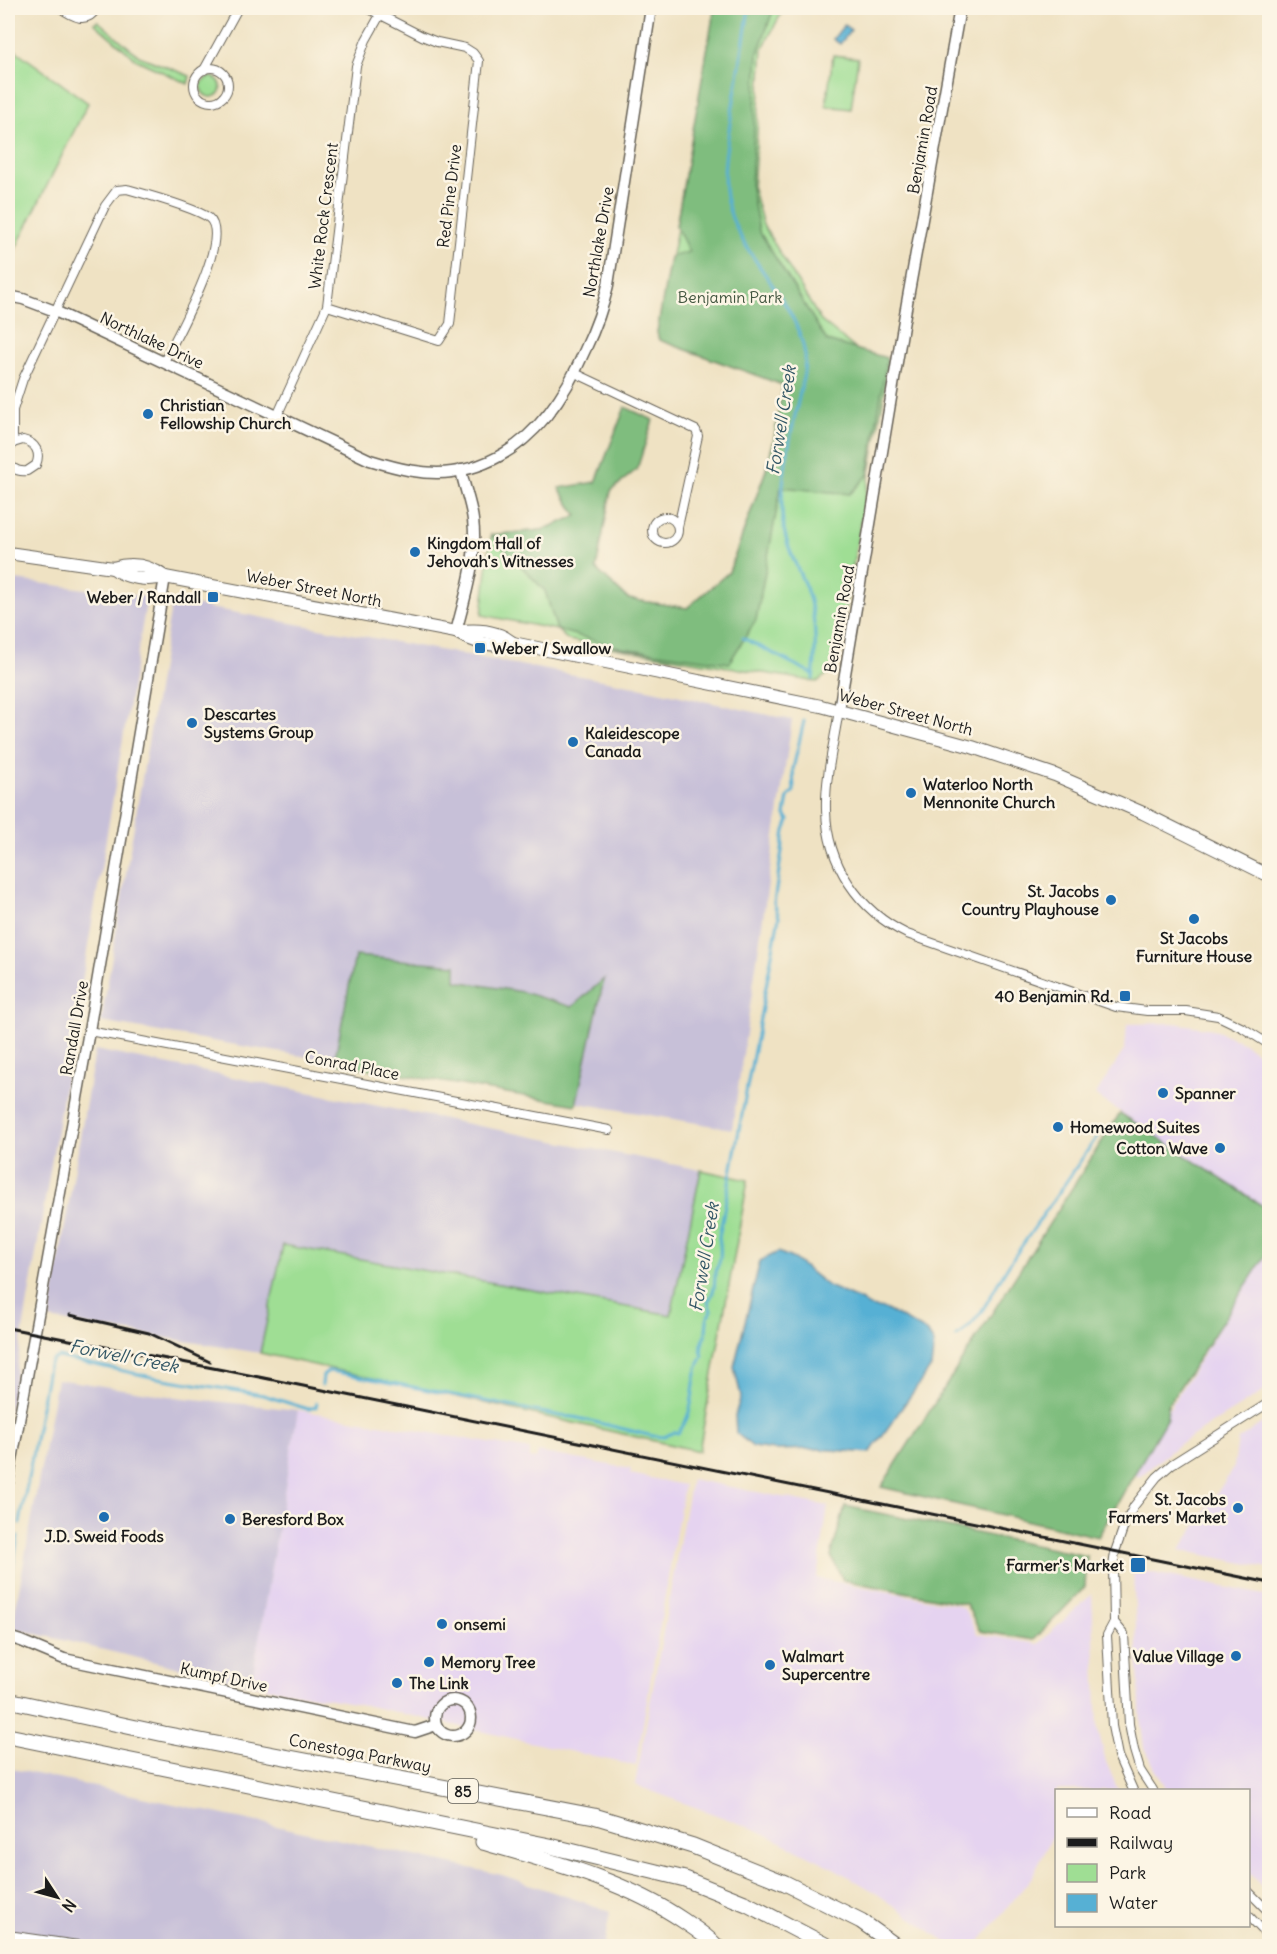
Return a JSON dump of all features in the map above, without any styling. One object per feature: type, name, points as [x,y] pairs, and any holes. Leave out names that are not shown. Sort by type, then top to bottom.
[{"type":"highway","name":"Conestoga Parkway","points":[[8,1700],[164,1734],[594,1816],[693,1846],[785,1884],[861,1922],[896,1947]]},
{"type":"highway","name":"85","points":[[8,1736],[550,1846],[685,1879],[747,1904],[801,1931],[826,1947]]},
{"type":"highway","points":[[411,1819],[432,1828],[521,1853],[615,1884],[659,1904],[708,1937],[716,1947]]},
{"type":"main road","name":"Weber Street North","points":[[8,553],[113,568],[124,565],[138,566],[152,569],[165,577],[456,632],[465,638],[479,642],[500,646],[513,643],[839,710],[972,747],[1055,775],[1143,813],[1269,876]]},
{"type":"street","points":[[60,8],[82,19],[89,17],[98,8]]},
{"type":"street","points":[[204,69],[217,69],[226,77],[228,87],[226,93],[216,102],[203,101],[196,93],[194,87],[196,78],[204,69],[238,8]]},
{"type":"street","name":"Red Pine Drive","points":[[327,306],[439,341],[450,324],[479,61],[465,48],[422,36],[367,8]]},
{"type":"street","name":"Northlake Drive","points":[[8,296],[55,310],[370,460],[403,470],[434,472],[461,470],[488,460],[527,437],[554,407],[575,373],[601,313],[651,8]]},
{"type":"street","name":"Benjamin Road","points":[[960,8],[905,314],[839,710],[826,803],[828,832],[835,857],[853,890],[864,904],[884,921],[907,934],[1116,1007],[1147,1011],[1186,1011],[1218,1016],[1243,1028],[1269,1045]]},
{"type":"street","name":"White Rock Crescent","points":[[277,416],[327,306],[356,66],[366,40],[380,15]]},
{"type":"street","points":[[8,452],[13,443],[13,410],[22,379],[105,206],[117,190],[127,189],[208,217],[214,224],[216,237],[210,262],[164,362]]},
{"type":"street","points":[[575,373],[696,430],[698,436],[678,527]]},
{"type":"street","points":[[8,460],[12,468],[21,472],[32,469],[38,460],[37,449],[29,442],[13,443]]},
{"type":"street","points":[[456,632],[471,570],[474,533],[461,470]]},
{"type":"street","name":"Randall Drive","points":[[8,1482],[89,1031],[165,577]]},
{"type":"street","name":"Conrad Place","points":[[89,1031],[609,1130]]},
{"type":"street","points":[[1132,1789],[1118,1756],[1112,1726],[1107,1635],[1114,1622],[1113,1567],[1115,1552],[1124,1526],[1134,1506],[1157,1477],[1172,1464],[1269,1402]]},
{"type":"street","points":[[1114,1622],[1124,1634],[1132,1744],[1140,1770],[1152,1789]]},
{"type":"street","name":"Kumpf Drive","points":[[8,1637],[64,1659],[415,1732],[436,1725]]},
{"type":"street","points":[[1250,1893],[1269,1913]]},
{"type":"street","points":[[1250,1917],[1269,1938]]},
{"type":"street","points":[[8,1935],[86,1947]]},
{"type":"shaded area","points":[[8,579],[147,597],[8,1419]]},
{"type":"shaded area","points":[[172,601],[629,685],[792,720],[732,1129],[101,1022]]},
{"type":"shaded area","points":[[1174,1023],[1213,1029],[1242,1042],[1269,1060],[1269,1211],[1095,1095],[1125,1049],[1127,1024]]},
{"type":"shaded area","points":[[95,1050],[701,1170],[671,1315],[284,1245],[260,1353],[49,1319]]},
{"type":"shaded area","points":[[1269,1248],[1269,1388],[1178,1445],[1139,1477],[1130,1472]]},
{"type":"shaded area","points":[[57,1379],[175,1397],[298,1410],[251,1685],[12,1628]]},
{"type":"shaded area","points":[[298,1410],[530,1450],[530,1458],[536,1459],[538,1452],[631,1469],[630,1474],[684,1485],[636,1766],[360,1704],[251,1685]]},
{"type":"shaded area","name":"St. Jacobs Farmers' Market","points":[[1269,1418],[1269,1568],[1180,1550],[1234,1467],[1238,1440]]},
{"type":"shaded area","points":[[691,1479],[828,1506],[817,1578],[957,1605],[964,1609],[977,1634],[1038,1644],[1092,1594],[1098,1729],[1106,1762],[1118,1789],[1055,1789],[1055,1829],[1044,1854],[1032,1877],[976,1946],[952,1946],[873,1891],[830,1866],[757,1830],[635,1785]]},
{"type":"shaded area","points":[[1133,1569],[1269,1596],[1269,1894],[1250,1874],[1250,1789],[1166,1789],[1144,1748]]},
{"type":"shaded area","points":[[8,1768],[502,1875],[610,1911],[604,1946],[8,1946]]},
{"type":"green space","name":"Benjamin Park","points":[[720,8],[784,8],[763,48],[753,189],[763,225],[821,321],[862,354],[890,362],[834,669],[817,682],[568,640],[557,630],[482,615],[491,535],[542,530],[577,516],[596,569],[628,599],[687,608],[729,572],[766,470],[774,440],[783,385],[659,340],[657,332]]},
{"type":"green space","name":"Benjamin Park","points":[[720,8],[774,8],[758,53],[751,188],[759,231],[827,341],[887,358],[868,475],[850,494],[781,487],[756,620],[729,663],[622,648],[557,630],[545,591],[491,535],[542,530],[577,516],[559,488],[596,482],[625,407],[653,420],[637,469],[611,491],[596,569],[628,599],[687,608],[729,572],[766,470],[774,440],[783,385],[659,340],[657,332],[670,257],[689,252],[676,226],[714,11]]},
{"type":"green space","points":[[98,21],[139,56],[190,76],[188,84],[137,60],[94,23]]},
{"type":"green space","points":[[8,45],[88,103],[8,264]]},
{"type":"green space","points":[[833,55],[858,58],[851,109],[826,106]]},
{"type":"green space","points":[[211,77],[218,80],[221,87],[218,94],[211,97],[204,94],[201,87],[204,80]]},
{"type":"green space","points":[[355,956],[456,965],[456,981],[522,992],[572,1007],[604,979],[576,1105],[334,1063]]},
{"type":"green space","points":[[1120,1113],[1269,1210],[1269,1250],[1168,1405],[1167,1418],[1098,1537],[881,1487]]},
{"type":"green space","points":[[701,1170],[748,1180],[699,1451],[260,1353],[283,1245],[671,1315]]},
{"type":"green space","points":[[845,1506],[1087,1556],[1085,1587],[1034,1640],[980,1631],[966,1604],[843,1580],[831,1556]]},
{"type":"water","points":[[844,25],[851,30],[840,44],[833,39]]},
{"type":"water","points":[[778,1252],[794,1259],[828,1286],[862,1301],[869,1307],[885,1309],[927,1332],[934,1343],[931,1367],[870,1453],[818,1449],[774,1450],[753,1447],[736,1433],[735,1415],[741,1396],[734,1367],[760,1261]]},
{"type":"waterway","name":"Forwell Creek","points":[[749,8],[727,143],[725,187],[732,219],[753,258],[790,313],[805,355],[804,373],[785,469],[782,507],[787,540],[810,599],[815,644],[813,679]]},
{"type":"waterway","name":"Forwell Creek","points":[[743,638],[813,674]]},
{"type":"waterway","name":"Forwell Creek","points":[[322,1385],[323,1375],[328,1371],[336,1372],[574,1417],[653,1436],[664,1437],[674,1432],[678,1433],[689,1413],[698,1365],[703,1356],[701,1346],[707,1318],[711,1311],[708,1301],[713,1291],[715,1271],[720,1259],[719,1237],[779,917],[774,903],[785,831],[789,820],[785,815],[788,797],[794,791],[793,769],[804,721]]},
{"type":"waterway","points":[[956,1337],[981,1312],[1010,1263],[1102,1129]]},
{"type":"waterway","name":"Forwell Creek","points":[[20,1523],[48,1368],[52,1360],[58,1357],[152,1377],[263,1395],[308,1409],[316,1407],[317,1403]]},
{"type":"waterway","name":"Forwell Creek","points":[[8,1596],[18,1536]]},
{"type":"railway","points":[[70,1315],[149,1333],[210,1362]]},
{"type":"railway","points":[[8,1328],[1270,1583]]},
{"type":"place","name":"Christian Fellowship Church","points":[[148,414]]},
{"type":"place","name":"Kingdom Hall of Jehovah's Witnesses","points":[[415,552]]},
{"type":"place","name":"Weber / Randall","points":[[213,597]]},
{"type":"place","name":"Weber / Swallow","points":[[480,648]]},
{"type":"place","name":"Descartes Systems Group","points":[[192,723]]},
{"type":"place","name":"Kaleidescope Canada","points":[[573,742]]},
{"type":"place","name":"Waterloo North Mennonite Church","points":[[911,793]]},
{"type":"place","name":"St. Jacobs Country Playhouse","points":[[1111,900]]},
{"type":"place","name":"St Jacobs Furniture House","points":[[1194,919]]},
{"type":"place","name":"40 Benjamin Rd.","points":[[1125,996]]},
{"type":"place","name":"Spanner","points":[[1163,1093]]},
{"type":"place","name":"Homewood Suites","points":[[1058,1127]]},
{"type":"place","name":"Cotton Wave","points":[[1220,1148]]},
{"type":"place","name":"St. Jacobs Farmers' Market","points":[[1238,1508]]},
{"type":"place","name":"J.D. Sweid Foods","points":[[104,1517]]},
{"type":"place","name":"Beresford Box","points":[[230,1519]]},
{"type":"place","name":"Farmer's Market","points":[[1138,1565]]},
{"type":"place","name":"onsemi","points":[[442,1624]]},
{"type":"place","name":"Value Village","points":[[1236,1656]]},
{"type":"place","name":"Memory Tree","points":[[429,1662]]},
{"type":"place","name":"Walmart Supercentre","points":[[770,1665]]},
{"type":"place","name":"The Link","points":[[397,1683]]}]
